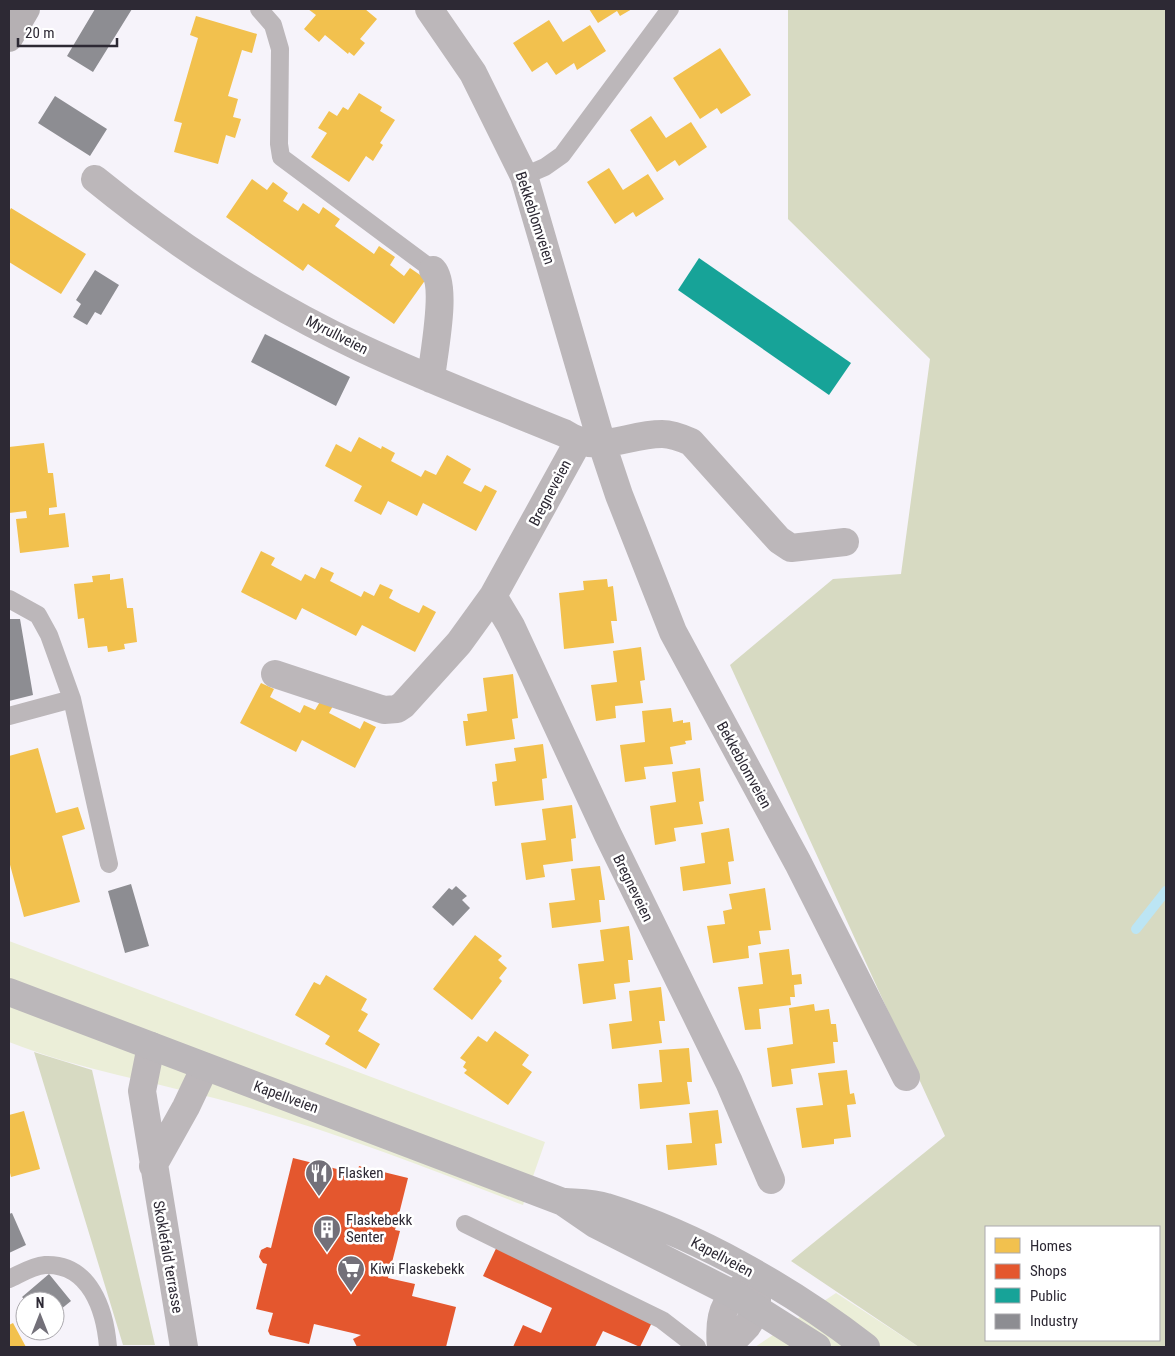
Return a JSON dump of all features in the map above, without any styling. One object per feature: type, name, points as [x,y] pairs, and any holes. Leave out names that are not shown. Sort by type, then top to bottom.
[{"type":"main road","points":[[9,38],[26,9]]},
{"type":"main road","name":"Kapellveien","points":[[9,992],[563,1202],[595,1224],[733,1294],[817,1347]]},
{"type":"main road","name":"Kapellveien","points":[[563,1202],[605,1206],[697,1242],[794,1296],[866,1347]]},
{"type":"street","name":"Bekkeblomveien","points":[[429,9],[473,73],[524,176],[590,443],[619,495],[673,632],[798,863],[906,1077]]},
{"type":"street","name":"Myrullveien","points":[[95,179],[186,246],[281,306],[359,347],[431,380],[590,443]]},
{"type":"street","points":[[431,380],[439,302],[439,280],[433,270]]},
{"type":"street","points":[[590,443],[661,434],[675,436],[692,442],[779,540],[791,548],[845,542]]},
{"type":"street","name":"Bregneveien","points":[[275,674],[384,710],[397,709],[403,705],[459,643],[493,596],[590,443]]},
{"type":"street","name":"Bregneveien","points":[[493,596],[511,626],[608,835],[729,1082],[771,1180]]},
{"type":"street","name":"Skoklefald terrasse","points":[[151,1046],[142,1091],[184,1347]]},
{"type":"street","points":[[153,1166],[186,1107],[205,1067]]},
{"type":"street","points":[[721,1347],[719,1325],[724,1309],[733,1294],[756,1275]]},
{"type":"street","points":[[727,1347],[747,1326],[758,1310],[756,1275]]},
{"type":"lane","points":[[259,9],[276,32],[280,49],[279,144],[281,157],[433,270]]},
{"type":"lane","points":[[524,176],[545,167],[562,154],[670,9]]},
{"type":"lane","points":[[9,599],[38,615],[49,635],[72,699],[109,864]]},
{"type":"lane","points":[[9,716],[72,699]]},
{"type":"lane","points":[[465,1224],[662,1320],[697,1347]]},
{"type":"lane","points":[[9,1279],[34,1267],[44,1265],[66,1267],[75,1270],[82,1276],[100,1308],[107,1327],[108,1347]]},
{"type":"green space","points":[[788,9],[1166,9],[1166,1347],[919,1347],[791,1261],[945,1136],[730,665],[833,579],[901,574],[930,359],[788,219]]},
{"type":"green space","points":[[9,941],[545,1142],[523,1205],[414,1163],[266,1113],[63,1060],[9,1042]]},
{"type":"green space","points":[[34,1052],[92,1070],[155,1345],[123,1345]]},
{"type":"green space","points":[[836,1293],[919,1347],[755,1347]]},
{"type":"building: Homes","points":[[308,9],[365,9],[377,19],[360,39],[365,43],[354,56],[349,52],[348,54],[325,35],[319,42],[304,29],[316,15]]},
{"type":"building: Homes","points":[[589,9],[632,9],[620,16],[617,11],[598,23]]},
{"type":"building: Homes","points":[[196,16],[257,34],[252,53],[242,50],[228,96],[238,99],[233,117],[241,119],[235,138],[226,135],[218,164],[174,152],[182,123],[174,121],[198,38],[190,35]]},
{"type":"building: Homes","points":[[549,20],[563,42],[590,25],[606,51],[577,70],[574,63],[556,75],[547,62],[532,72],[513,43]]},
{"type":"building: Homes","points":[[720,48],[751,95],[721,114],[717,108],[700,119],[673,78]]},
{"type":"building: Homes","points":[[359,93],[382,107],[380,111],[395,120],[380,143],[383,145],[373,161],[366,156],[349,182],[311,157],[327,133],[318,128],[329,111],[337,116],[343,107],[348,110]]},
{"type":"building: Homes","points":[[651,116],[666,138],[691,122],[707,147],[679,166],[675,160],[657,172],[630,130]]},
{"type":"building: Homes","points":[[609,168],[623,190],[648,174],[664,199],[636,217],[633,212],[615,224],[587,182]]},
{"type":"building: Homes","points":[[252,179],[267,190],[273,182],[288,193],[283,201],[298,211],[303,203],[319,214],[323,207],[340,219],[335,226],[374,254],[379,246],[395,257],[390,265],[404,276],[410,268],[426,279],[394,324],[308,264],[303,271],[226,217]]},
{"type":"building: Homes","points":[[11,208],[86,254],[61,294],[9,262],[9,212]]},
{"type":"building: Homes","points":[[359,437],[381,449],[382,446],[395,453],[391,461],[421,477],[425,470],[436,475],[447,455],[471,469],[463,483],[481,492],[485,485],[497,491],[476,531],[423,503],[417,516],[388,501],[381,515],[354,501],[362,486],[325,466],[336,444],[351,452]]},
{"type":"building: Homes","points":[[44,443],[48,473],[53,473],[57,507],[49,508],[49,515],[65,513],[69,547],[20,553],[16,519],[27,518],[26,511],[9,513],[9,447]]},
{"type":"building: Homes","points":[[261,551],[275,558],[271,565],[301,581],[305,574],[315,579],[321,567],[334,573],[330,581],[361,597],[364,591],[374,596],[380,584],[393,590],[389,598],[402,605],[419,613],[423,605],[436,612],[415,652],[362,625],[356,636],[302,608],[296,620],[241,592]]},
{"type":"building: Homes","points":[[110,574],[110,580],[123,578],[127,608],[133,608],[137,642],[124,644],[125,649],[108,652],[107,646],[88,648],[84,618],[78,619],[74,584],[93,582],[92,576]]},
{"type":"building: Homes","points":[[607,579],[608,587],[613,586],[617,621],[611,621],[614,643],[564,649],[559,593],[584,590],[583,581]]},
{"type":"building: Homes","points":[[641,647],[645,680],[640,681],[643,703],[615,706],[616,718],[596,721],[591,685],[617,682],[613,651]]},
{"type":"building: Homes","points":[[513,674],[518,718],[512,719],[515,739],[466,746],[463,721],[468,721],[467,714],[487,711],[483,678]]},
{"type":"building: Homes","points":[[261,683],[274,689],[270,697],[300,713],[304,705],[315,710],[321,700],[333,706],[329,713],[360,729],[364,721],[376,727],[355,768],[302,740],[296,752],[240,723]]},
{"type":"building: Homes","points":[[671,708],[673,722],[683,720],[683,723],[690,722],[692,740],[685,741],[686,744],[670,747],[673,764],[644,767],[646,779],[625,782],[620,745],[645,742],[642,711]]},
{"type":"building: Homes","points":[[543,744],[547,778],[542,779],[544,800],[495,806],[492,782],[497,781],[495,764],[516,761],[514,748]]},
{"type":"building: Homes","points":[[38,748],[56,813],[78,807],[85,829],[62,836],[80,902],[24,917],[9,861],[9,756]]},
{"type":"building: Homes","points":[[700,768],[704,801],[699,802],[703,824],[674,828],[676,841],[655,845],[650,806],[676,802],[672,772]]},
{"type":"building: Homes","points":[[572,805],[576,838],[571,839],[573,861],[543,865],[545,877],[526,880],[521,843],[546,840],[542,809]]},
{"type":"building: Homes","points":[[729,828],[734,861],[728,862],[731,884],[683,891],[680,867],[705,863],[701,833]]},
{"type":"building: Homes","points":[[600,866],[605,900],[599,900],[601,922],[552,928],[549,903],[575,900],[571,869]]},
{"type":"building: Homes","points":[[765,888],[771,930],[759,931],[761,944],[748,946],[749,958],[713,963],[707,926],[725,924],[723,911],[732,909],[729,894]]},
{"type":"building: Homes","points":[[629,926],[633,960],[628,960],[630,982],[614,984],[616,999],[583,1004],[578,964],[604,961],[600,930]]},
{"type":"building: Homes","points":[[475,935],[502,956],[498,960],[507,968],[499,978],[502,981],[472,1020],[433,989]]},
{"type":"building: Homes","points":[[789,949],[792,975],[801,974],[802,984],[794,985],[795,997],[790,997],[791,1005],[759,1009],[761,1029],[745,1030],[738,987],[763,984],[759,953]]},
{"type":"building: Homes","points":[[326,975],[367,999],[361,1010],[368,1014],[358,1031],[380,1044],[366,1069],[325,1044],[330,1036],[295,1015],[314,982],[320,985]]},
{"type":"building: Homes","points":[[661,987],[665,1021],[659,1021],[662,1043],[612,1049],[609,1024],[632,1021],[629,991]]},
{"type":"building: Homes","points":[[814,1004],[815,1011],[829,1009],[831,1024],[836,1024],[838,1042],[833,1042],[835,1063],[791,1069],[793,1084],[772,1087],[767,1048],[793,1044],[789,1008]]},
{"type":"building: Homes","points":[[495,1031],[529,1055],[522,1065],[532,1072],[508,1105],[464,1073],[467,1070],[463,1067],[466,1062],[460,1058],[478,1036],[487,1042]]},
{"type":"building: Homes","points":[[689,1048],[692,1082],[687,1082],[690,1104],[640,1109],[638,1084],[662,1082],[659,1050]]},
{"type":"building: Homes","points":[[847,1070],[850,1094],[854,1093],[856,1104],[847,1105],[851,1137],[834,1139],[834,1144],[802,1148],[796,1108],[823,1105],[818,1073]]},
{"type":"building: Homes","points":[[718,1110],[722,1143],[715,1144],[717,1165],[668,1170],[666,1145],[692,1143],[689,1113]]},
{"type":"building: Homes","points":[[24,1111],[40,1169],[11,1177],[9,1169],[9,1115]]},
{"type":"building: Homes","points":[[13,1323],[15,1327],[15,1341],[23,1341],[26,1347],[9,1347],[9,1325]]},
{"type":"building: Shops","name":"Flaskebekk Senter","points":[[293,1158],[357,1174],[359,1166],[408,1178],[395,1230],[400,1231],[388,1278],[415,1284],[412,1296],[456,1307],[446,1347],[357,1347],[353,1339],[361,1335],[314,1324],[309,1344],[270,1335],[268,1331],[273,1313],[256,1309],[267,1264],[263,1263],[259,1257],[261,1250],[267,1247],[271,1248]]},
{"type":"building: Shops","points":[[501,1238],[658,1310],[640,1347],[603,1331],[595,1347],[513,1347],[523,1325],[541,1333],[552,1308],[483,1276]]},
{"type":"building: Public","points":[[699,258],[851,363],[829,395],[678,290]]},
{"type":"building: Industry","points":[[95,9],[132,9],[93,72],[67,56]]},
{"type":"building: Industry","points":[[55,96],[107,129],[90,156],[38,123]]},
{"type":"building: Industry","points":[[95,270],[119,285],[101,315],[95,312],[87,325],[73,317],[81,304],[76,300]]},
{"type":"building: Industry","points":[[265,334],[350,377],[336,406],[251,362]]},
{"type":"building: Industry","points":[[9,619],[20,619],[33,695],[9,701]]},
{"type":"building: Industry","points":[[131,884],[149,946],[125,953],[108,891]]},
{"type":"building: Industry","points":[[456,886],[467,896],[462,900],[470,908],[453,926],[432,907],[449,888],[452,890]]},
{"type":"building: Industry","points":[[12,1213],[26,1245],[9,1253],[9,1214]]},
{"type":"building: Industry","points":[[49,1274],[63,1291],[29,1291]]},
{"type":"building: Industry","points":[[65,1294],[71,1301],[65,1306]]},
{"type":"waterway","points":[[1136,929],[1166,891]]},
{"type":"place","name":"Flasken","points":[[319,1197]]},
{"type":"place","name":"Flaskebekk Senter","points":[[327,1253]]},
{"type":"place","name":"Kiwi Flaskebekk","points":[[351,1293]]}]
